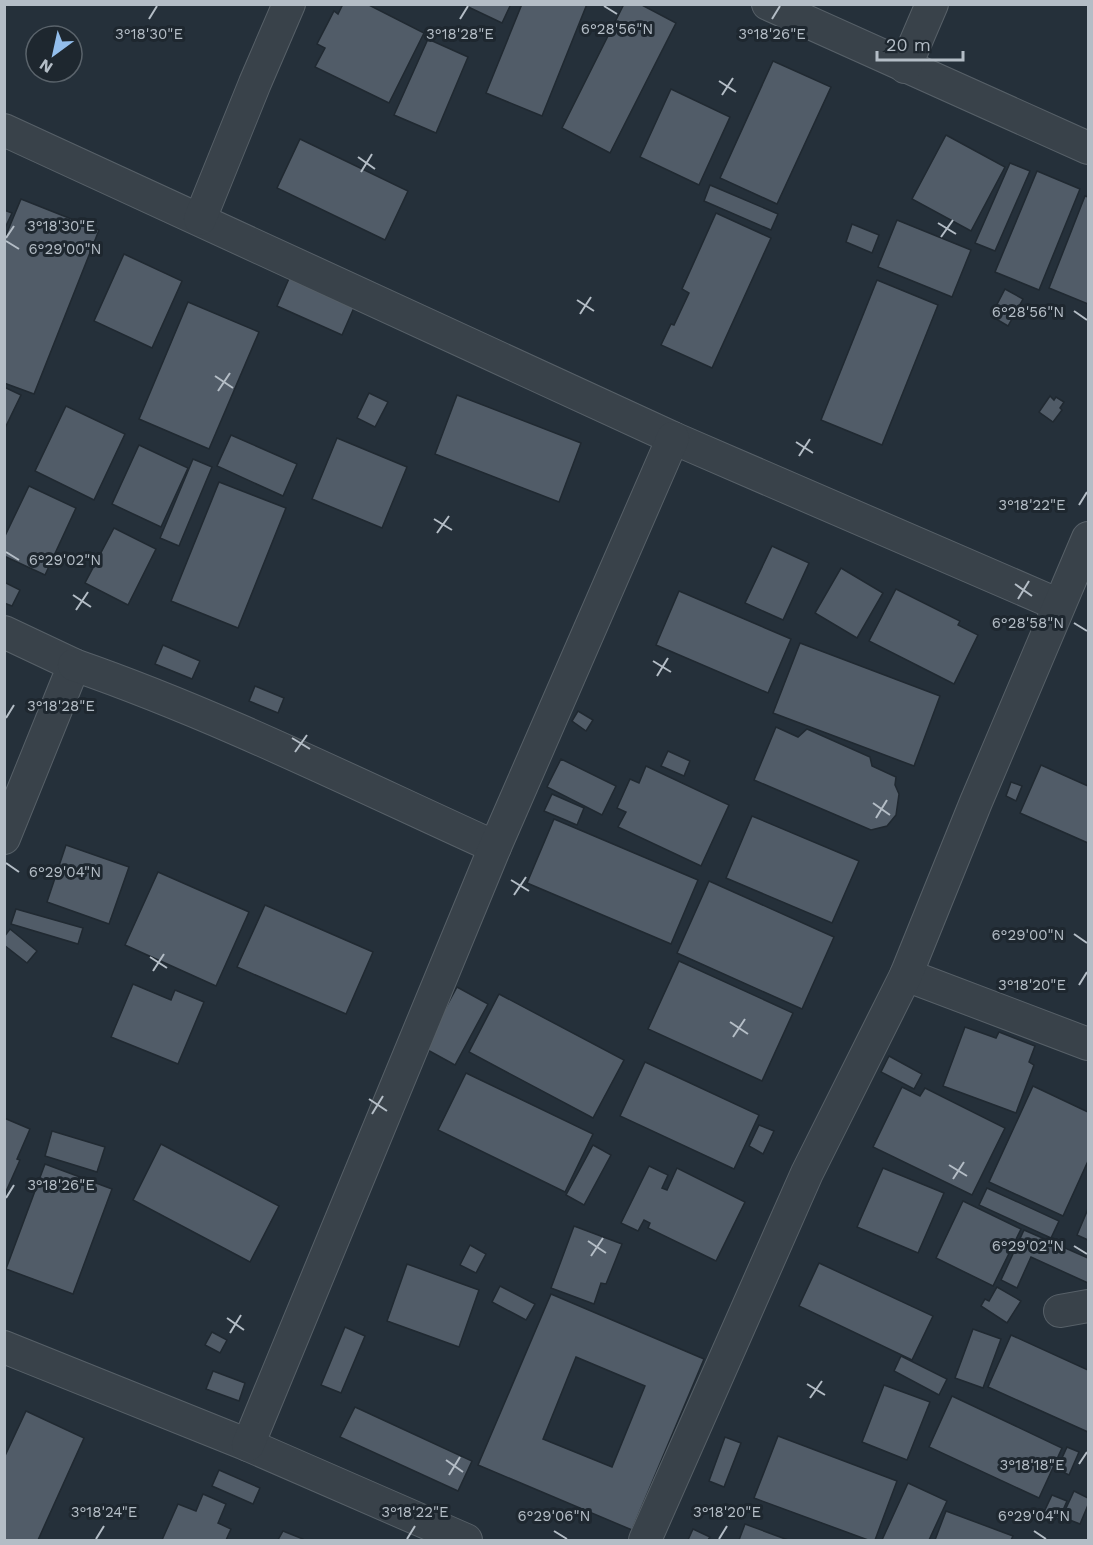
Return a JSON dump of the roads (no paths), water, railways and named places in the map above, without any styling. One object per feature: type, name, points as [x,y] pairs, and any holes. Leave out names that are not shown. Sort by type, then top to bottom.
[{"type":"street","points":[[200,219],[290,4]]},
{"type":"street","points":[[768,4],[1089,148]]},
{"type":"street","points":[[905,67],[932,4]]},
{"type":"street","points":[[4,130],[673,438],[1059,605]]},
{"type":"street","points":[[248,1445],[495,847],[673,438]]},
{"type":"street","points":[[645,1540],[807,1173],[906,975],[1089,538]]},
{"type":"street","points":[[4,632],[74,665],[140,688],[203,714],[495,847]]},
{"type":"street","points":[[4,838],[74,665]]},
{"type":"street","points":[[906,975],[1089,1044]]},
{"type":"street","points":[[4,1347],[248,1445],[466,1540]]}]
